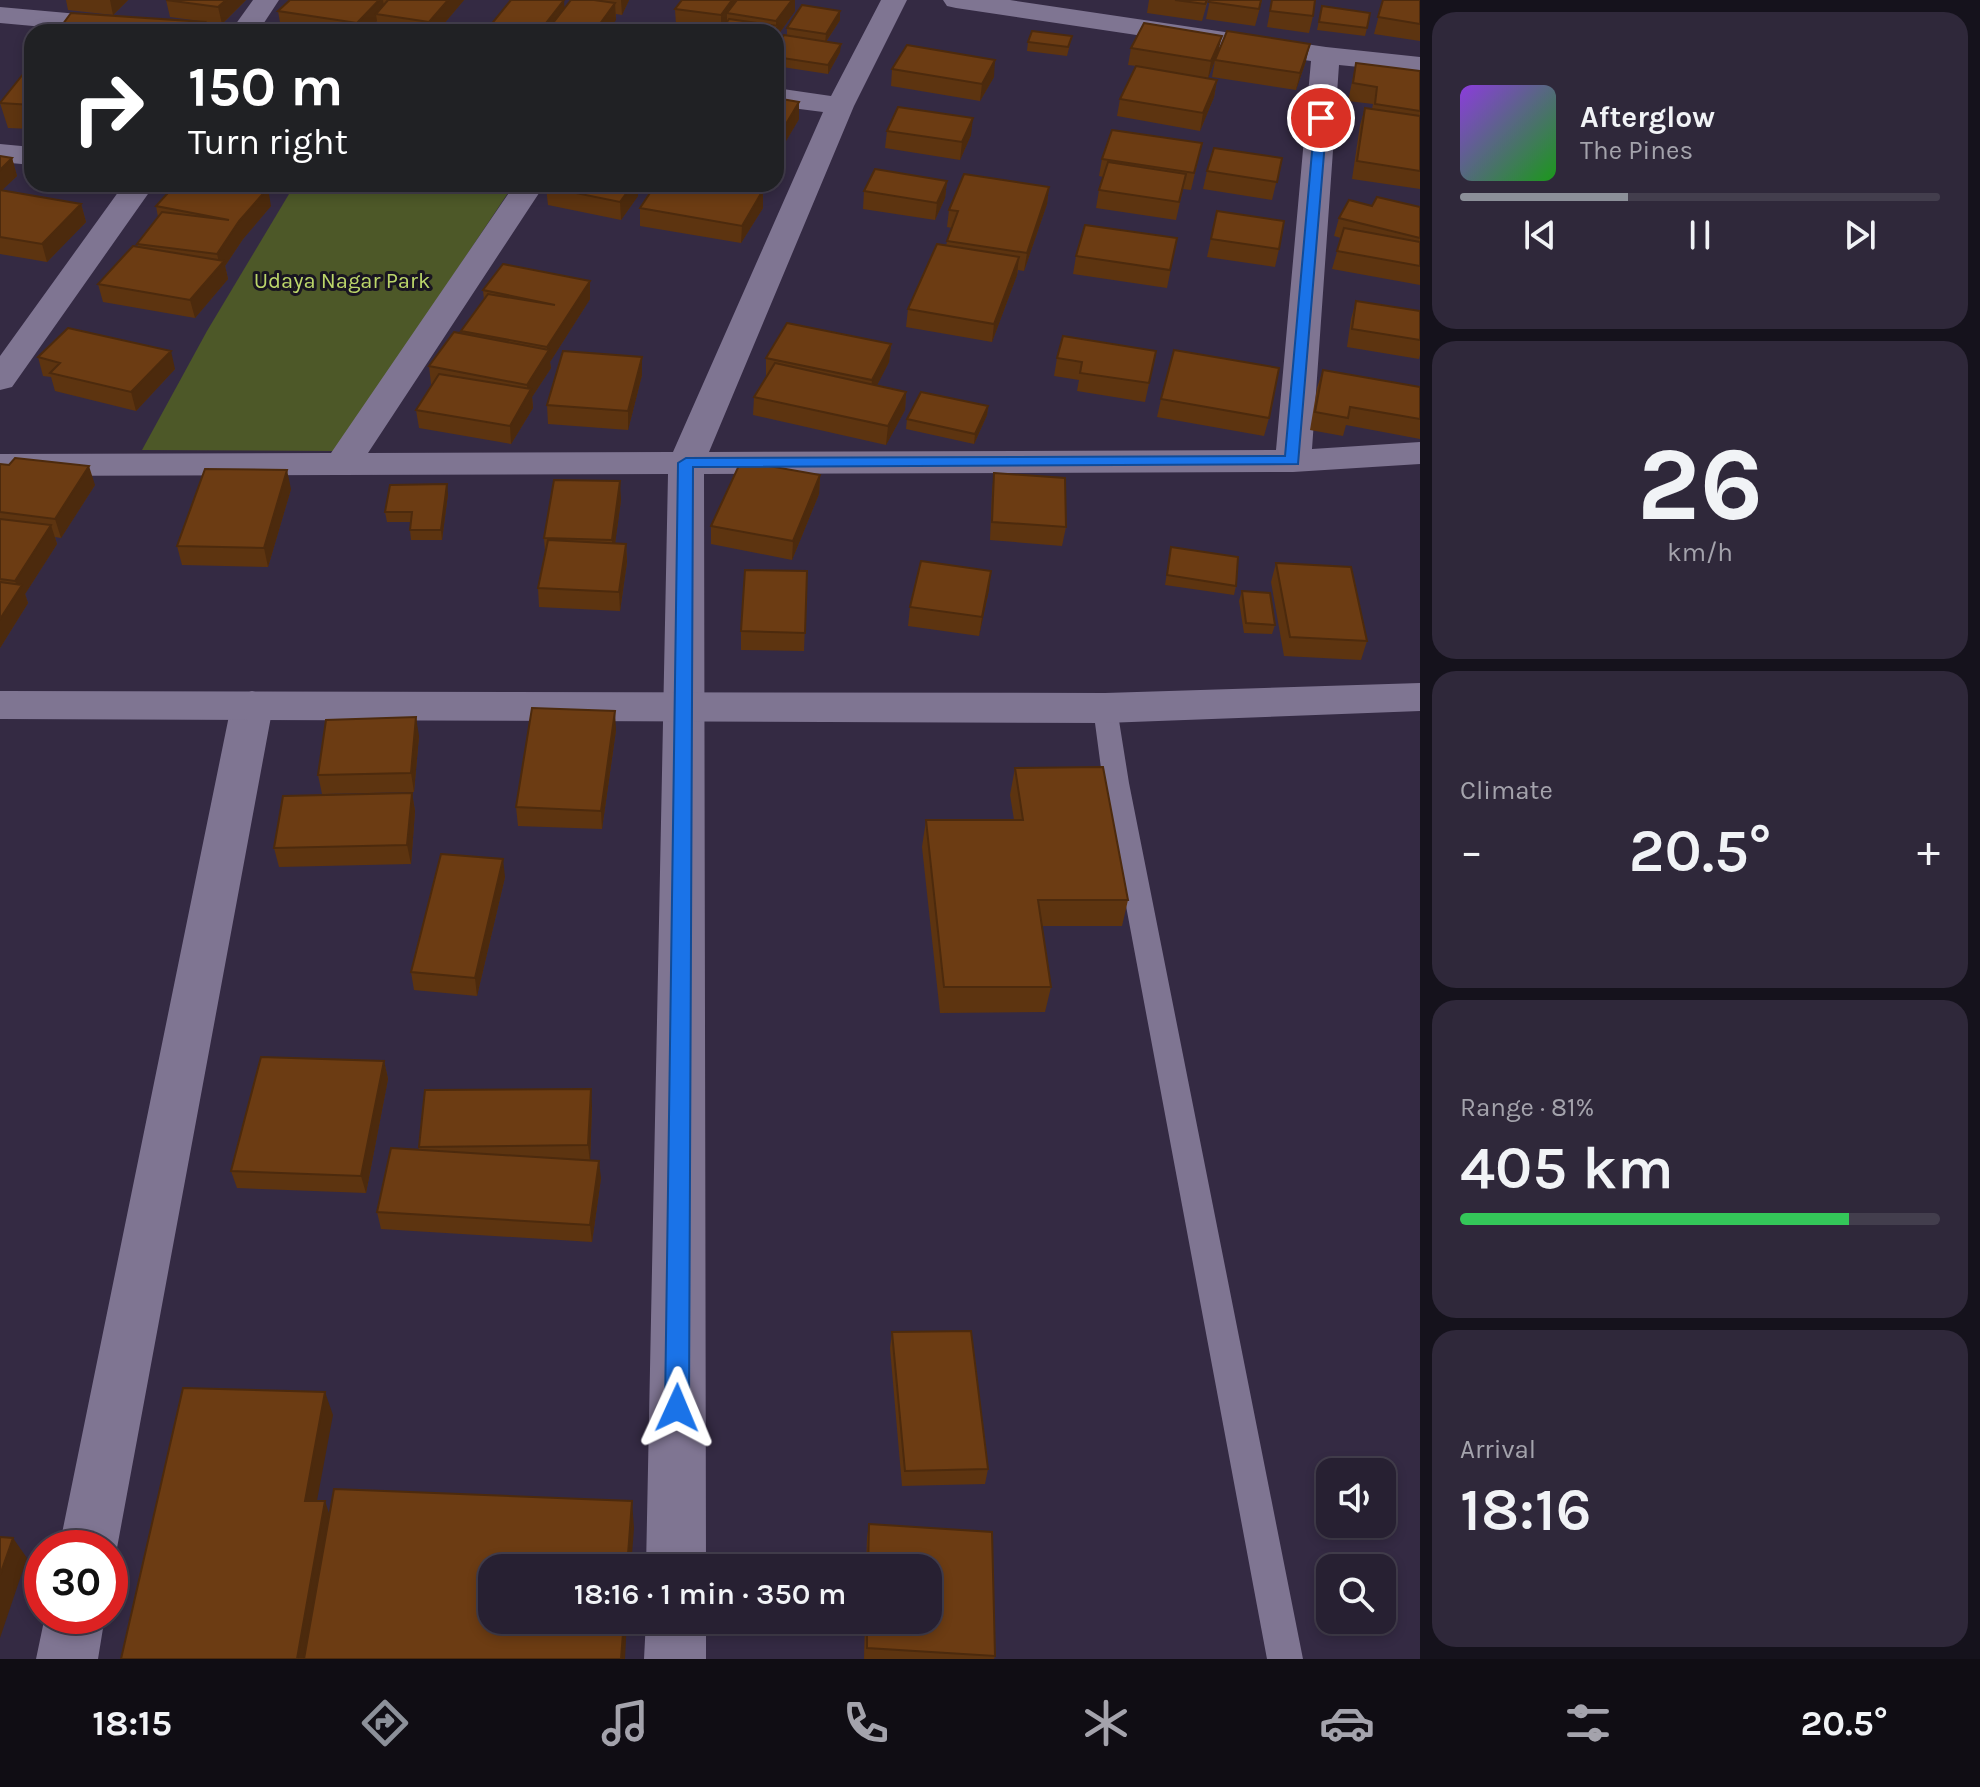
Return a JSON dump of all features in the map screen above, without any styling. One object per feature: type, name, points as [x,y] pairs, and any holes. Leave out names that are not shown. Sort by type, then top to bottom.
[{"type":"street","points":[[250,24],[266,0]]},
{"type":"street","points":[[676,1554],[686,463],[840,106],[894,0]]},
{"type":"street","points":[[956,0],[1326,55],[1420,65]]},
{"type":"street","points":[[0,15],[101,24]]},
{"type":"street","points":[[1293,461],[1326,55]]},
{"type":"street","points":[[784,98],[840,106]]},
{"type":"street","points":[[0,153],[24,155]]},
{"type":"street","points":[[0,380],[134,192]]},
{"type":"street","points":[[342,464],[525,192]]},
{"type":"street","points":[[0,465],[1293,461],[1420,453]]},
{"type":"street","points":[[0,705],[1105,708],[1420,697]]},
{"type":"street","points":[[92,1530],[252,706]]},
{"type":"street","points":[[67,1659],[72,1634]]},
{"type":"street","points":[[675,1659],[676,1634]]},
{"type":"lane","points":[[1105,708],[1116,783],[1285,1659]]},
{"type":"green space","name":"Udaya Nagar Park","points":[[290,192],[509,192],[336,451],[142,450],[207,331]]},
{"type":"building","points":[[166,0],[226,0],[218,7]]},
{"type":"building","points":[[290,0],[379,0],[357,23],[278,11]]},
{"type":"building","points":[[388,0],[448,0],[429,22],[376,14]]},
{"type":"building","points":[[511,0],[564,0],[545,24],[492,24]]},
{"type":"building","points":[[571,0],[615,3],[600,24],[552,24]]},
{"type":"building","points":[[682,0],[732,0],[721,15],[675,9]]},
{"type":"building","points":[[737,0],[792,0],[776,21],[727,13]]},
{"type":"building","points":[[1175,0],[1207,0],[1205,4]]},
{"type":"building","points":[[1210,0],[1261,0],[1259,9]]},
{"type":"building","points":[[1272,0],[1315,0],[1313,16],[1270,11]]},
{"type":"building","points":[[1383,0],[1420,0],[1420,24],[1378,17]]},
{"type":"building","points":[[802,5],[840,11],[826,34],[787,28]]},
{"type":"building","points":[[1322,6],[1370,13],[1367,28],[1319,22]]},
{"type":"building","points":[[71,13],[205,22],[204,24],[63,24]]},
{"type":"building","points":[[729,19],[764,24],[726,24]]},
{"type":"building","points":[[1144,23],[1222,36],[1211,61],[1131,48]]},
{"type":"building","points":[[1032,31],[1072,36],[1068,47],[1028,42]]},
{"type":"building","points":[[1227,31],[1310,44],[1300,73],[1215,60]]},
{"type":"building","points":[[784,35],[841,44],[828,65],[784,58]]},
{"type":"building","points":[[907,45],[995,60],[982,84],[892,69]]},
{"type":"building","points":[[1356,63],[1420,71],[1420,111],[1375,104],[1377,87],[1353,83]]},
{"type":"building","points":[[1136,66],[1217,80],[1203,113],[1120,99]]},
{"type":"building","points":[[24,73],[24,104],[0,103]]},
{"type":"building","points":[[784,99],[799,102],[784,127]]},
{"type":"building","points":[[898,107],[973,118],[962,142],[887,131]]},
{"type":"building","points":[[1365,108],[1420,116],[1420,171],[1357,161]]},
{"type":"building","points":[[1112,130],[1202,143],[1194,173],[1102,159]]},
{"type":"building","points":[[1214,148],[1282,158],[1277,182],[1207,171]]},
{"type":"building","points":[[0,156],[12,158],[0,170]]},
{"type":"building","points":[[1108,162],[1186,174],[1179,202],[1099,190]]},
{"type":"building","points":[[875,169],[947,181],[937,203],[864,191]]},
{"type":"building","points":[[964,174],[1049,187],[1027,253],[947,241],[958,211],[949,210]]},
{"type":"building","points":[[0,190],[81,204],[42,244],[0,237]]},
{"type":"building","points":[[169,192],[264,192],[239,221],[217,254],[137,244],[162,212],[229,220],[156,206]]},
{"type":"building","points":[[571,192],[627,192],[620,202]]},
{"type":"building","points":[[651,192],[762,192],[742,226],[640,208]]},
{"type":"building","points":[[1377,197],[1420,207],[1420,238],[1339,218],[1349,200],[1372,206]]},
{"type":"building","points":[[1217,211],[1284,221],[1279,249],[1211,239]]},
{"type":"building","points":[[1085,225],[1177,238],[1170,270],[1076,256]]},
{"type":"building","points":[[1344,228],[1420,242],[1420,266],[1337,251]]},
{"type":"building","points":[[937,244],[1019,257],[994,324],[908,309]]},
{"type":"building","points":[[133,246],[224,261],[190,300],[98,284]]},
{"type":"building","points":[[503,264],[590,281],[547,347],[461,331],[488,294],[555,305],[483,290]]},
{"type":"building","points":[[1356,301],[1420,311],[1420,340],[1352,329]]},
{"type":"building","points":[[787,323],[891,344],[872,380],[766,358]]},
{"type":"building","points":[[68,328],[171,351],[131,392],[50,373],[60,363],[38,357]]},
{"type":"building","points":[[454,332],[549,350],[527,385],[429,366]]},
{"type":"building","points":[[1063,336],[1156,351],[1149,383],[1080,373],[1082,362],[1057,358]]},
{"type":"building","points":[[1174,350],[1279,368],[1269,418],[1161,399]]},
{"type":"building","points":[[563,351],[642,357],[628,411],[547,405]]},
{"type":"building","points":[[775,363],[906,392],[888,426],[754,397]]},
{"type":"building","points":[[1323,370],[1420,387],[1420,419],[1350,407],[1348,418],[1315,412]]},
{"type":"building","points":[[439,374],[531,389],[510,426],[416,410]]},
{"type":"building","points":[[921,392],[988,406],[975,434],[907,419]]},
{"type":"building","points":[[15,458],[89,466],[55,519],[0,512],[0,464],[9,465]]},
{"type":"building","points":[[741,461],[820,475],[793,541],[711,526]]},
{"type":"building","points":[[205,469],[287,470],[264,548],[177,546]]},
{"type":"building","points":[[994,473],[1065,478],[1066,527],[992,522]]},
{"type":"building","points":[[554,480],[620,481],[612,540],[544,538]]},
{"type":"building","points":[[447,484],[441,530],[410,530],[412,512],[385,512],[390,485]]},
{"type":"building","points":[[0,519],[51,525],[15,581],[0,579]]},
{"type":"building","points":[[548,540],[626,544],[619,592],[538,588]]},
{"type":"building","points":[[1171,547],[1238,557],[1236,586],[1167,575]]},
{"type":"building","points":[[921,561],[991,571],[982,617],[910,607]]},
{"type":"building","points":[[1276,563],[1351,567],[1367,641],[1290,637]]},
{"type":"building","points":[[745,570],[807,571],[805,633],[741,631]]},
{"type":"building","points":[[0,582],[22,585],[0,619]]},
{"type":"building","points":[[1242,591],[1270,593],[1275,625],[1246,623]]},
{"type":"building","points":[[532,708],[615,711],[601,811],[516,807]]},
{"type":"building","points":[[416,717],[411,773],[318,775],[326,720]]},
{"type":"building","points":[[1103,767],[1128,900],[1038,900],[1051,987],[944,987],[926,820],[1023,820],[1015,768]]},
{"type":"building","points":[[412,793],[407,845],[274,848],[283,796]]},
{"type":"building","points":[[441,854],[503,859],[475,978],[411,972]]},
{"type":"building","points":[[261,1057],[384,1061],[361,1176],[231,1171]]},
{"type":"building","points":[[591,1089],[588,1145],[419,1147],[425,1090]]},
{"type":"building","points":[[391,1148],[599,1161],[590,1225],[377,1212]]},
{"type":"building","points":[[971,1331],[988,1469],[905,1471],[892,1332]]},
{"type":"building","points":[[183,1388],[325,1392],[305,1501],[325,1501],[297,1659],[121,1659]]},
{"type":"building","points":[[334,1489],[632,1501],[628,1554],[478,1554],[478,1634],[623,1634],[621,1659],[304,1659]]},
{"type":"building","points":[[869,1524],[992,1532],[995,1656],[867,1648],[867,1634],[942,1634],[942,1554],[868,1554]]},
{"type":"building","points":[[0,1537],[13,1538],[0,1575]]},
{"type":"route","points":[[677,1408],[686,463],[1293,461],[1321,118]]}]
